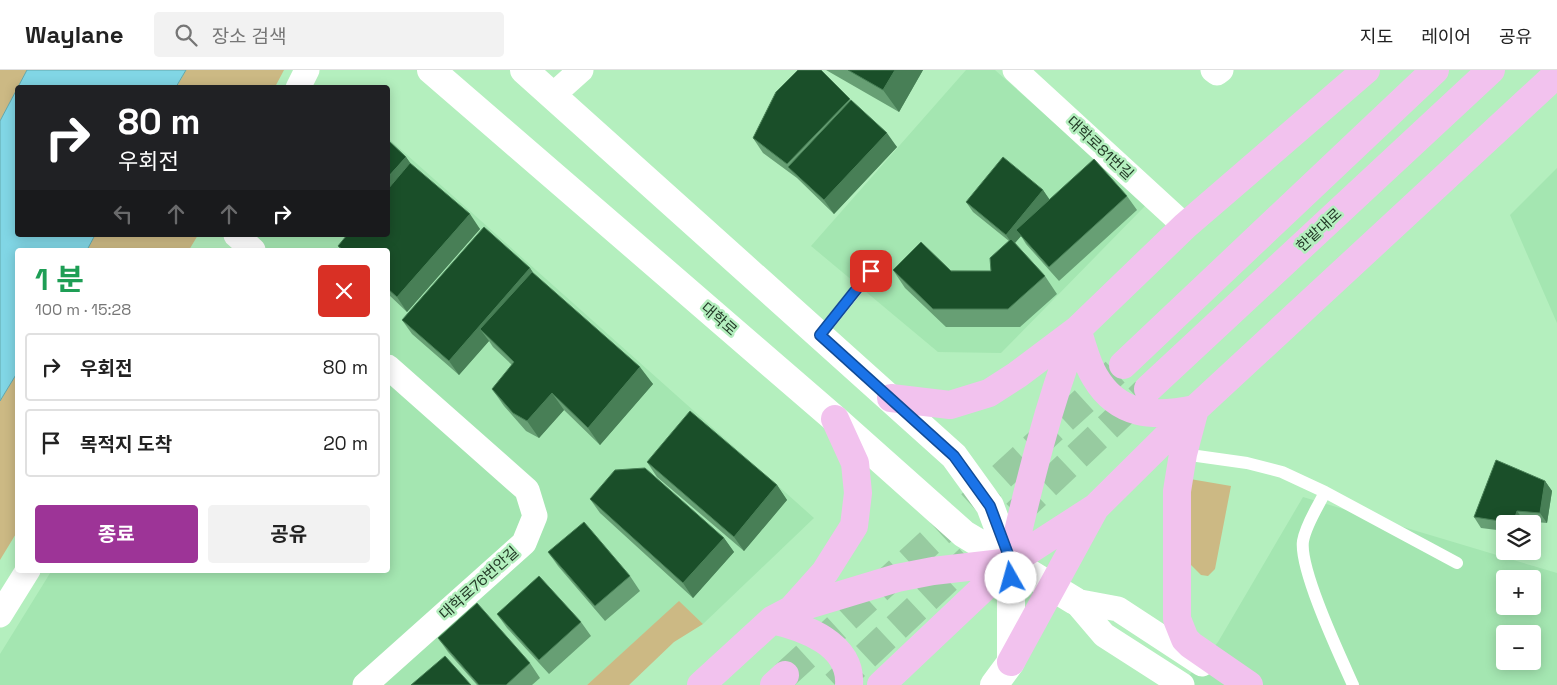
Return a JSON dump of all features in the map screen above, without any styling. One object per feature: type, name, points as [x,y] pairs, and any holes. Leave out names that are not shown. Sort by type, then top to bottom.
[{"type":"main road","points":[[891,398],[950,405],[981,396],[1017,375],[1077,330],[1185,226],[1366,70]]},
{"type":"main road","points":[[1122,365],[1435,70]]},
{"type":"main road","name":"한밭대로","points":[[1148,389],[1490,70]]},
{"type":"main road","points":[[881,685],[1011,562],[1096,507],[1195,409],[1557,74]]},
{"type":"main road","points":[[1077,330],[1094,376],[1112,400],[1144,414],[1169,414],[1195,409]]},
{"type":"main road","points":[[1011,562],[1060,373],[1077,330]]},
{"type":"main road","points":[[1195,409],[1183,454],[1176,500],[1177,619],[1185,639],[1191,645],[1249,685]]},
{"type":"main road","points":[[701,685],[781,615],[825,572],[854,526],[858,493],[855,463],[835,419]]},
{"type":"main road","points":[[1011,662],[1096,507]]},
{"type":"main road","points":[[781,615],[897,578],[933,571],[1011,562]]},
{"type":"main road","points":[[781,615],[818,636],[840,652],[849,678],[849,685]]},
{"type":"street","points":[[299,85],[306,70]]},
{"type":"street","name":"대학로","points":[[431,70],[835,419],[964,534],[1075,601]]},
{"type":"street","points":[[524,70],[954,456],[990,506],[1011,562],[1011,662],[994,685]]},
{"type":"street","points":[[552,96],[581,70]]},
{"type":"street","name":"대학로81번길","points":[[1015,70],[1185,226]]},
{"type":"street","points":[[1214,70],[1217,73],[1221,70]]},
{"type":"street","points":[[225,248],[234,237]]},
{"type":"street","points":[[237,237],[251,248]]},
{"type":"street","name":"대학로76번안길","points":[[365,685],[524,543],[535,516],[527,490],[390,370]]},
{"type":"street","points":[[0,615],[26,573]]},
{"type":"street","points":[[1075,601],[1104,635],[1182,685]]},
{"type":"street","points":[[1075,601],[1118,609],[1233,685]]},
{"type":"lane","points":[[820,335],[882,258]]},
{"type":"lane","points":[[1183,454],[1248,463],[1282,472],[1326,492],[1457,564]]},
{"type":"lane","points":[[1326,492],[1305,531],[1304,555],[1326,624],[1353,685]]},
{"type":"shaded area","points":[[0,70],[27,70],[19,85],[15,85],[15,93],[0,121]]},
{"type":"shaded area","points":[[186,70],[284,70],[276,85],[178,85]]},
{"type":"shaded area","points":[[966,70],[995,70],[1146,205],[1001,353],[938,352],[811,246]]},
{"type":"shaded area","points":[[390,140],[814,518],[703,624],[679,602],[587,685],[0,685],[0,654],[50,573],[390,573],[390,248],[239,248],[244,237],[390,237]]},
{"type":"shaded area","points":[[1557,168],[1557,323],[1510,215]]},
{"type":"shaded area","points":[[94,237],[197,237],[190,248],[88,248]]},
{"type":"shaded area","points":[[15,376],[15,535],[0,560],[0,401]]},
{"type":"shaded area","points":[[1190,479],[1231,486],[1215,569],[1208,576],[1201,575],[1185,559]]},
{"type":"shaded area","points":[[1303,497],[1496,555],[1496,560],[1514,560],[1557,573],[1557,685],[1181,685],[1218,642]]},
{"type":"shaded area","points":[[679,601],[703,624],[674,642],[629,685],[587,685]]},
{"type":"water","points":[[27,70],[186,70],[177,85],[19,85]]},
{"type":"water","points":[[15,93],[15,237],[94,237],[88,248],[15,248],[15,376],[0,401],[0,121]]},
{"type":"building","points":[[798,70],[821,70],[850,99],[787,164],[753,138],[776,92]]},
{"type":"building","points":[[848,70],[895,70],[883,90]]},
{"type":"building","points":[[851,100],[887,133],[824,200],[788,167]]},
{"type":"building","points":[[390,142],[406,157],[390,175]]},
{"type":"building","points":[[1003,157],[1043,190],[1006,235],[966,202]]},
{"type":"building","points":[[1094,159],[1127,196],[1049,267],[1016,230]]},
{"type":"building","points":[[410,163],[470,214],[397,297],[390,291],[390,248],[340,248],[338,246],[345,237],[390,237],[390,187]]},
{"type":"building","points":[[484,227],[530,268],[449,361],[402,320]]},
{"type":"building","points":[[1011,239],[1045,276],[1008,309],[933,309],[893,270],[921,242],[951,271],[991,271],[990,258]]},
{"type":"building","points":[[532,272],[640,367],[588,428],[552,393],[527,421],[513,413],[492,389],[514,362],[480,329]]},
{"type":"building","points":[[690,411],[777,485],[734,537],[647,462]]},
{"type":"building","points":[[1496,460],[1545,481],[1540,513],[1517,511],[1516,515],[1496,515],[1496,520],[1474,517]]},
{"type":"building","points":[[645,468],[724,538],[683,583],[590,499],[615,470]]},
{"type":"building","points":[[584,522],[630,576],[595,606],[548,552]]},
{"type":"building","points":[[539,576],[581,622],[539,660],[497,614]]},
{"type":"building","points":[[477,603],[530,663],[506,685],[479,685],[438,638]]},
{"type":"building","points":[[445,656],[471,685],[411,685]]},
{"type":"tunnel","points":[[785,675],[1123,365]]},
{"type":"tunnel","points":[[1016,514],[1145,392]]},
{"type":"tunnel","points":[[835,685],[969,559]]},
{"type":"route","points":[[871,271],[820,335],[954,456],[990,506],[1011,562],[1011,578]]}]
